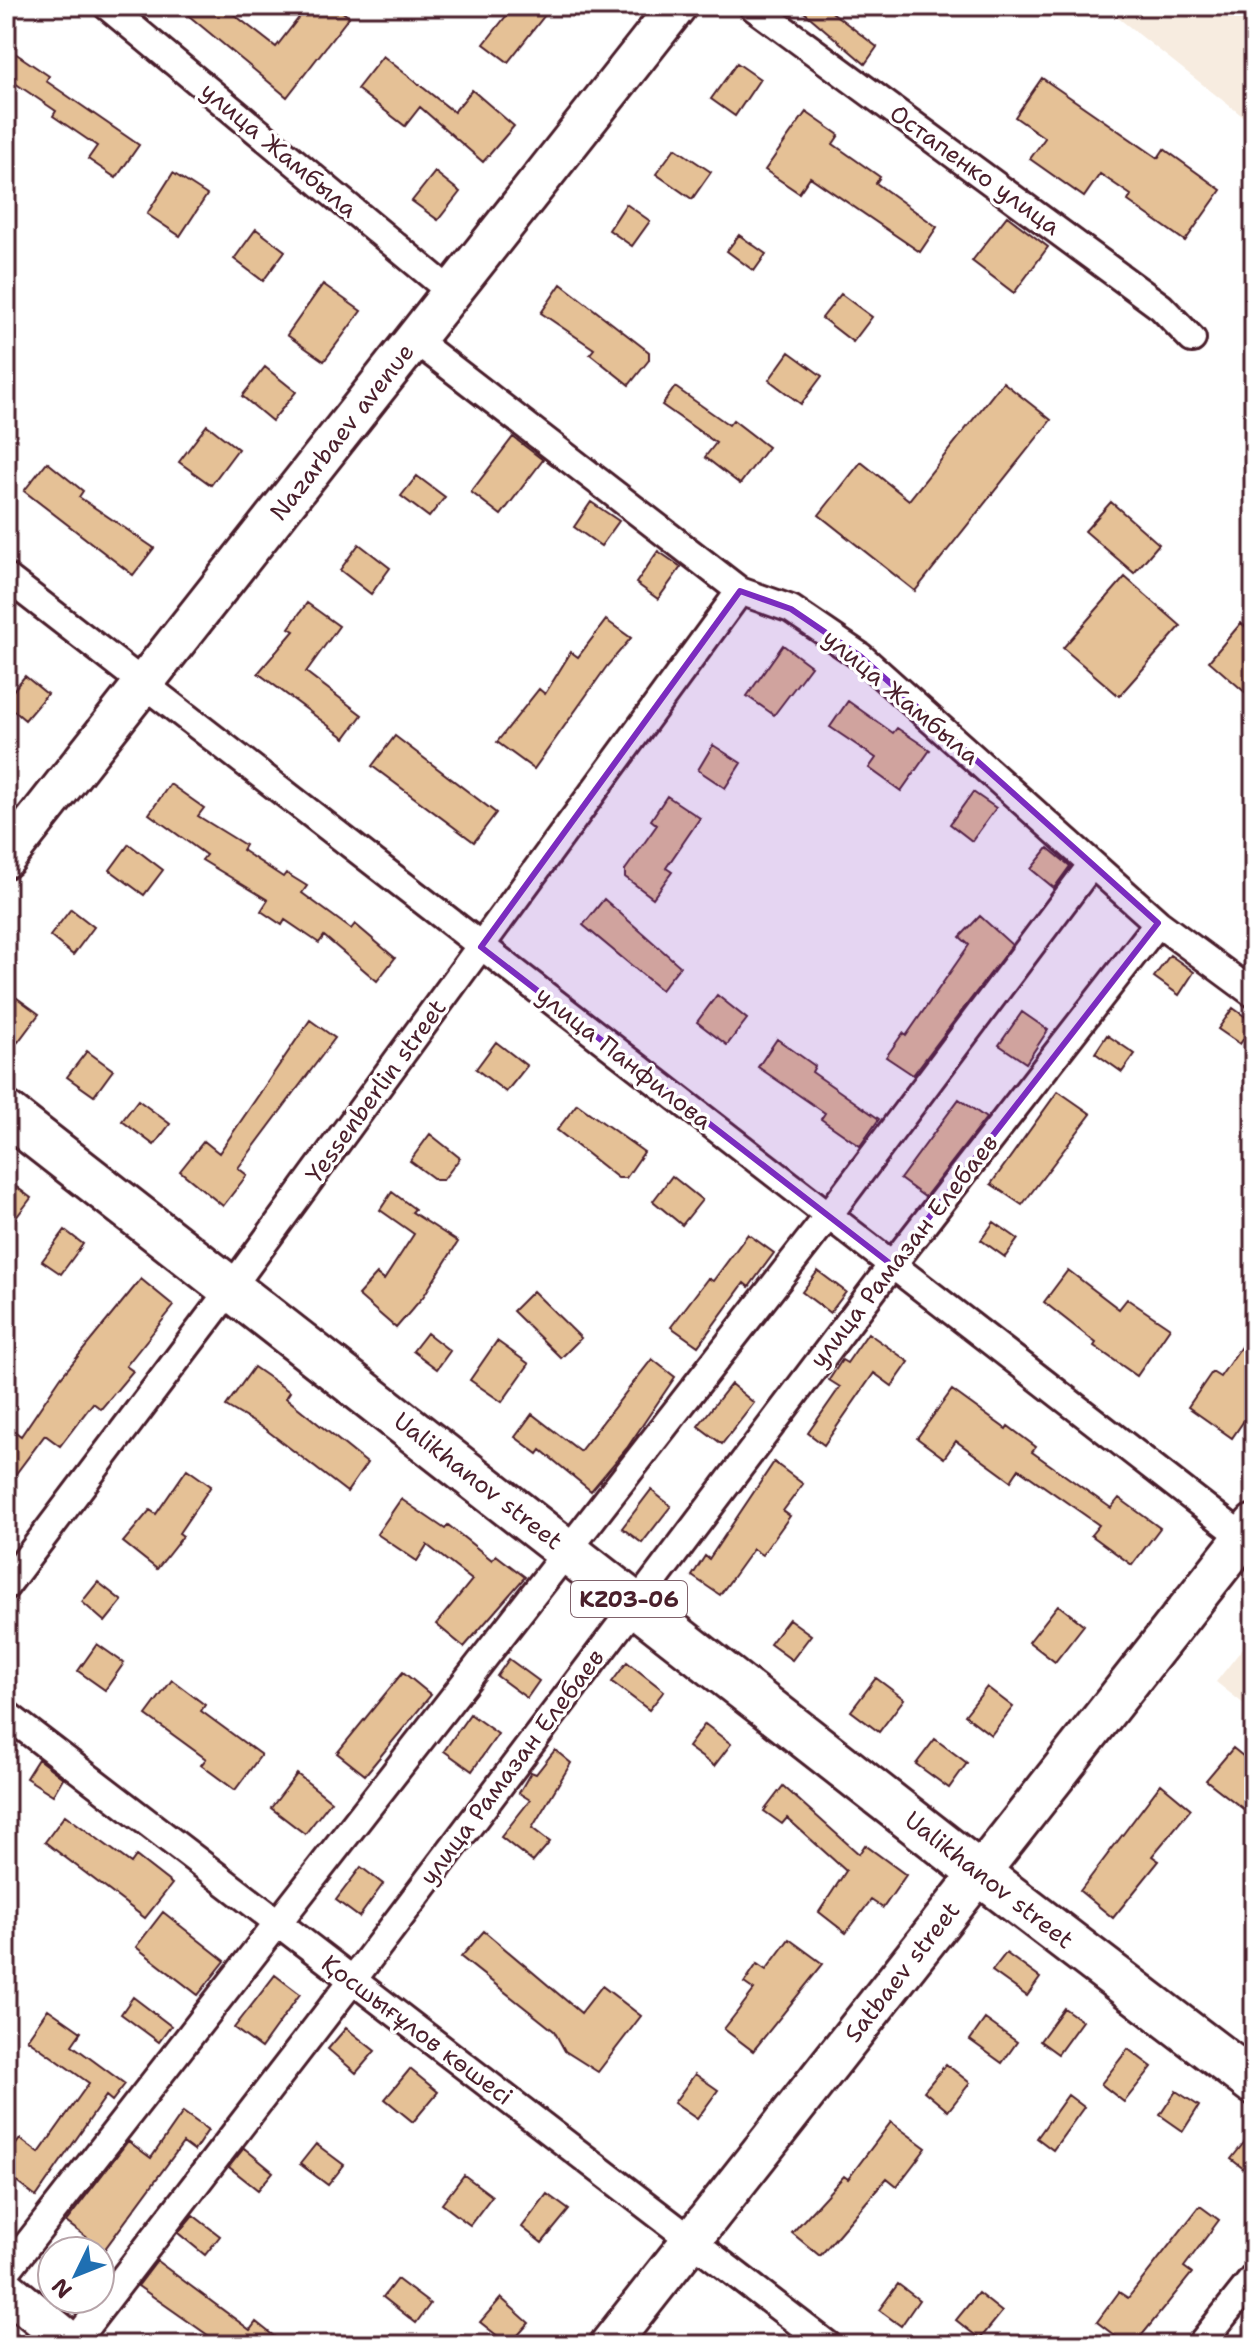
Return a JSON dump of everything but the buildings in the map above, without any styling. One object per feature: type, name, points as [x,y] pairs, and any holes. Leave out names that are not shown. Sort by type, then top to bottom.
[{"type":"main road","name":"Ualikhanov street","points":[[6,1113],[979,1873],[1254,2083]]},
{"type":"street","name":"улица Жамбыла","points":[[107,6],[451,292]]},
{"type":"street","name":"Nazarbaev avenue","points":[[6,858],[677,6]]},
{"type":"street","name":"Остапенко улица","points":[[752,6],[1161,307],[1192,339]]},
{"type":"street","name":"улица Жамбыла","points":[[414,339],[740,591],[791,609],[860,656],[1158,923],[1254,994]]},
{"type":"street","name":"улица Панфилова","points":[[6,577],[828,1216],[1249,1530]]},
{"type":"street","name":"Yessenberlin street","points":[[6,1586],[231,1288],[740,591]]},
{"type":"street","points":[[6,2272],[565,1549],[828,1216],[1092,864]]},
{"type":"street","name":"улица Рамазан Елебаев","points":[[73,2345],[352,1981],[634,1603],[1158,923]]},
{"type":"street","name":"Satbaev street","points":[[609,2345],[1249,1530]]},
{"type":"street","name":"Қосшығұлов көшесі","points":[[6,1714],[828,2345]]},
{"type":"street","points":[[1200,2345],[1254,2277]]},
{"type":"street","points":[[6,2289],[73,2345]]},
{"type":"highlighted area","points":[[740,591],[791,609],[860,656],[1158,923],[892,1265],[481,947]]},
{"type":"shaded area","points":[[1103,6],[1254,6],[1254,125]]},
{"type":"shaded area","points":[[1254,1634],[1254,1712],[1216,1682]]}]
